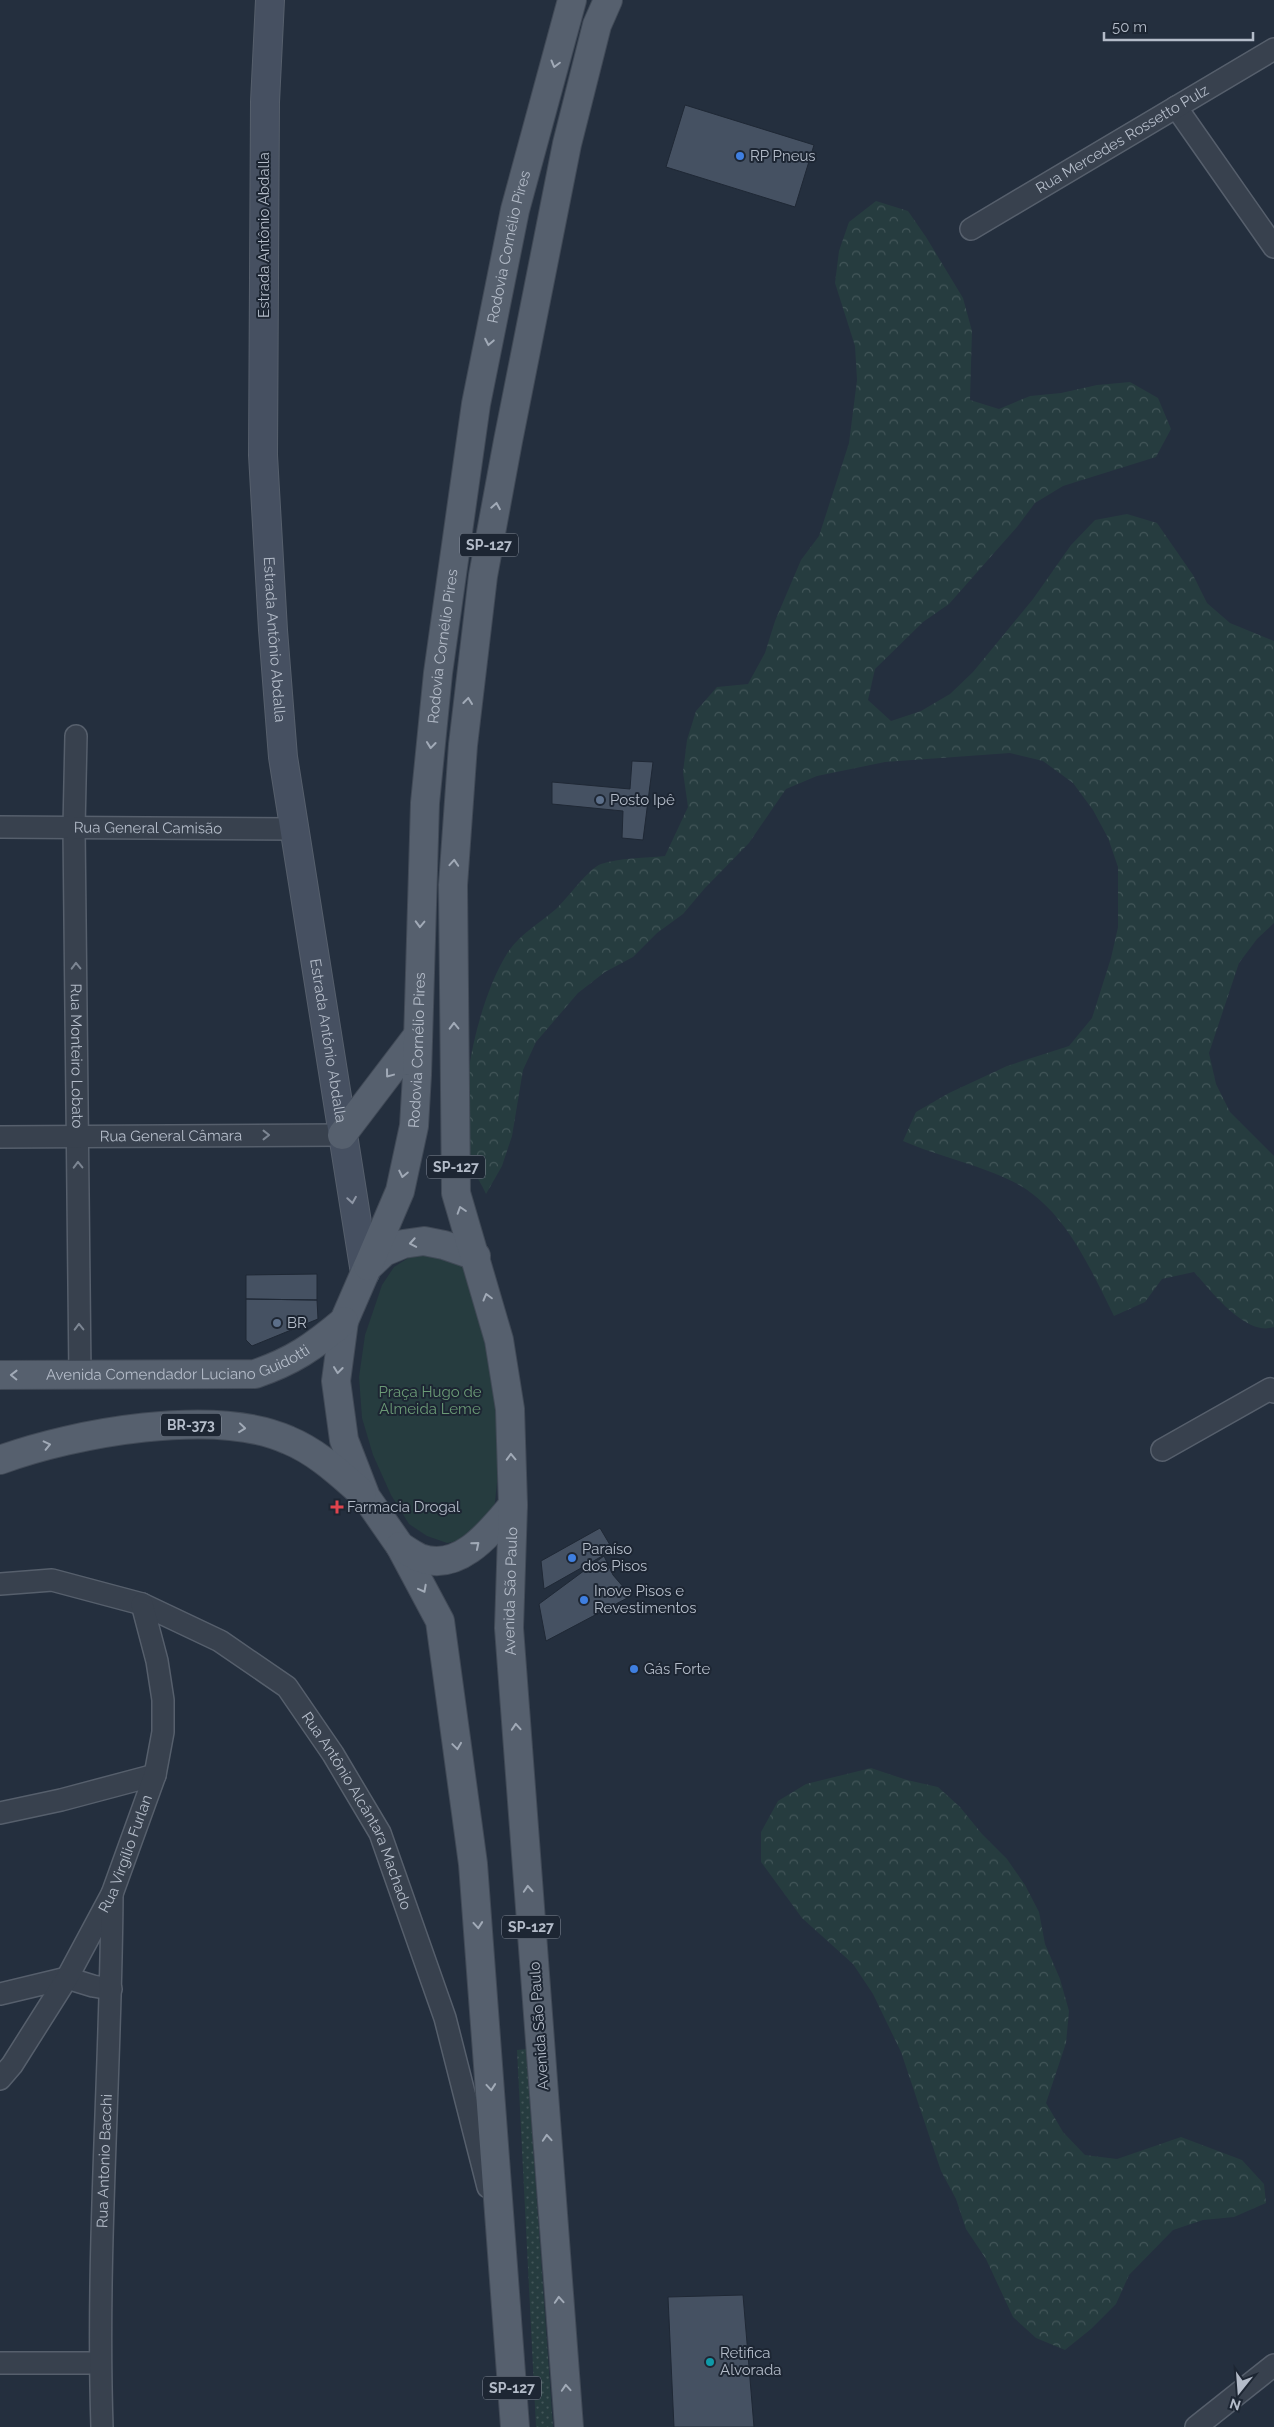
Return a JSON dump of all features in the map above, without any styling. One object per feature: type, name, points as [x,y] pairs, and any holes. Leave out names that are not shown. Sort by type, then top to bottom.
[{"type":"main road","name":"Rodovia Cornélio Pires","points":[[366,1270],[400,1191],[414,1126],[425,803],[438,673],[476,404],[516,210],[572,0]]},
{"type":"main road","name":"SP-127","points":[[400,1546],[422,1558],[445,1560],[469,1550],[485,1538],[513,1506],[510,1409],[499,1340],[476,1256],[456,1193],[453,885],[462,745],[483,576],[567,144],[597,24],[608,0]]},
{"type":"main road","points":[[342,1135],[418,1035]]},
{"type":"main road","name":"SP-127","points":[[476,1256],[444,1245],[424,1241],[403,1244],[384,1252],[366,1270],[344,1321],[336,1381],[344,1440],[366,1497],[400,1546],[440,1621],[473,1864],[515,2427]]},
{"type":"main road","name":"Avenida Comendador Luciano Guidotti","points":[[0,1375],[255,1374],[286,1363],[315,1346],[344,1321]]},
{"type":"main road","name":"BR-373","points":[[0,1460],[26,1450],[111,1430],[195,1424],[247,1428],[288,1439],[323,1459],[366,1497]]},
{"type":"main road","name":"Avenida São Paulo","points":[[513,1506],[508,1628],[569,2427]]},
{"type":"street","name":"Estrada Antônio Abdalla","points":[[270,0],[265,102],[263,455],[283,757],[342,1135],[366,1270]]},
{"type":"street","name":"Rua Mercedes Rossetto Pulz","points":[[971,229],[1274,49]]},
{"type":"street","points":[[1176,107],[1274,247]]},
{"type":"street","name":"Rua Monteiro Lobato","points":[[76,736],[74,828],[80,1376]]},
{"type":"street","name":"Rua General Camisão","points":[[0,827],[295,829]]},
{"type":"street","name":"Rua General Câmara","points":[[0,1137],[342,1135]]},
{"type":"street","points":[[1162,1450],[1272,1390]]},
{"type":"street","name":"Rua Antônio Alcântara Machado","points":[[0,1584],[52,1580],[142,1604],[220,1641],[287,1687],[333,1754],[380,1832],[445,2018],[502,2241]]},
{"type":"street","name":"Rua Virgílio Furlan","points":[[0,2079],[12,2065],[67,1978],[112,1894],[155,1775],[163,1732],[163,1700],[142,1604]]},
{"type":"street","points":[[0,1813],[61,1800],[155,1775]]},
{"type":"street","name":"Rua Antonio Bacchi","points":[[102,2427],[100,2363],[112,1894]]},
{"type":"street","points":[[0,1994],[67,1978],[111,1989]]},
{"type":"street","points":[[0,2362],[100,2363]]},
{"type":"street","points":[[1196,2427],[1274,2365]]},
{"type":"green space","points":[[876,201],[908,211],[963,298],[972,331],[970,400],[999,409],[1030,396],[1061,393],[1097,385],[1130,382],[1158,398],[1171,429],[1156,457],[1063,486],[1035,503],[1017,527],[949,604],[923,622],[875,669],[868,700],[891,721],[921,711],[950,694],[973,672],[1033,599],[1071,545],[1095,520],[1127,514],[1157,523],[1193,575],[1207,603],[1230,623],[1274,641],[1274,923],[1257,939],[1239,963],[1209,1053],[1216,1084],[1230,1112],[1274,1156],[1274,1327],[1263,1328],[1241,1319],[1219,1300],[1194,1272],[1162,1279],[1145,1302],[1114,1316],[1087,1262],[1065,1227],[1037,1198],[1021,1186],[994,1173],[903,1141],[916,1112],[949,1093],[1007,1066],[1069,1046],[1092,1018],[1111,958],[1118,927],[1118,867],[1108,838],[1093,810],[1073,783],[1043,761],[1010,753],[885,762],[817,776],[786,789],[749,843],[705,888],[683,914],[657,933],[633,957],[605,972],[578,993],[536,1042],[523,1070],[512,1136],[502,1166],[486,1194],[472,1167],[467,1144],[465,1117],[466,1087],[471,1057],[486,998],[508,952],[525,934],[556,909],[584,877],[596,867],[616,860],[665,856],[688,807],[683,772],[687,740],[696,711],[717,687],[748,684],[765,653],[775,621],[801,560],[819,536],[849,443],[857,380],[855,346],[835,283],[839,251],[849,222]]},
{"type":"green space","name":"Praça Hugo de Almeida Leme","points":[[439,1253],[458,1259],[476,1282],[491,1344],[500,1454],[494,1512],[470,1539],[447,1543],[427,1536],[409,1524],[391,1495],[373,1455],[362,1418],[359,1377],[365,1335],[382,1285],[394,1267],[413,1255]]},
{"type":"green space","points":[[871,1768],[907,1780],[938,1787],[960,1807],[982,1834],[1007,1859],[1025,1885],[1039,1912],[1045,1944],[1060,1979],[1069,2011],[1066,2043],[1046,2103],[1063,2132],[1085,2155],[1117,2159],[1181,2137],[1242,2160],[1264,2184],[1266,2203],[1234,2217],[1203,2220],[1173,2230],[1129,2275],[1116,2304],[1091,2329],[1065,2350],[1036,2338],[1013,2317],[986,2259],[966,2229],[956,2199],[941,2171],[901,2052],[873,1994],[853,1964],[802,1918],[761,1862],[761,1832],[778,1801],[806,1784]]},
{"type":"green space","points":[[526,2049],[553,2427],[536,2427],[517,2050]]},
{"type":"building","name":"RP Pneus","points":[[685,105],[814,145],[795,207],[666,167]]},
{"type":"building","name":"Posto Ipê","points":[[632,761],[653,762],[643,840],[622,838],[623,811],[552,804],[552,782],[630,789]]},
{"type":"building","points":[[317,1274],[317,1300],[246,1299],[246,1275]]},
{"type":"building","name":"BR","points":[[246,1299],[317,1300],[318,1319],[252,1346],[246,1340]]},
{"type":"building","name":"Paraíso dos Pisos","points":[[600,1528],[613,1550],[544,1589],[541,1561]]},
{"type":"building","name":"Inove Pisos e Revestimentos","points":[[604,1556],[613,1575],[631,1596],[546,1641],[539,1604]]},
{"type":"building","name":"Retifica Alvorada","points":[[743,2295],[754,2427],[674,2427],[668,2297]]},
{"type":"place","name":"RP Pneus","points":[[740,156]]},
{"type":"place","name":"Posto Ipê","points":[[600,800]]},
{"type":"place","name":"BR","points":[[277,1323]]},
{"type":"place","name":"Farmacia Drogal","points":[[337,1507]]},
{"type":"place","name":"Paraíso dos Pisos","points":[[572,1558]]},
{"type":"place","name":"Inove Pisos e Revestimentos","points":[[584,1600]]},
{"type":"place","name":"Gás Forte","points":[[634,1669]]},
{"type":"place","name":"Retifica Alvorada","points":[[710,2362]]}]
